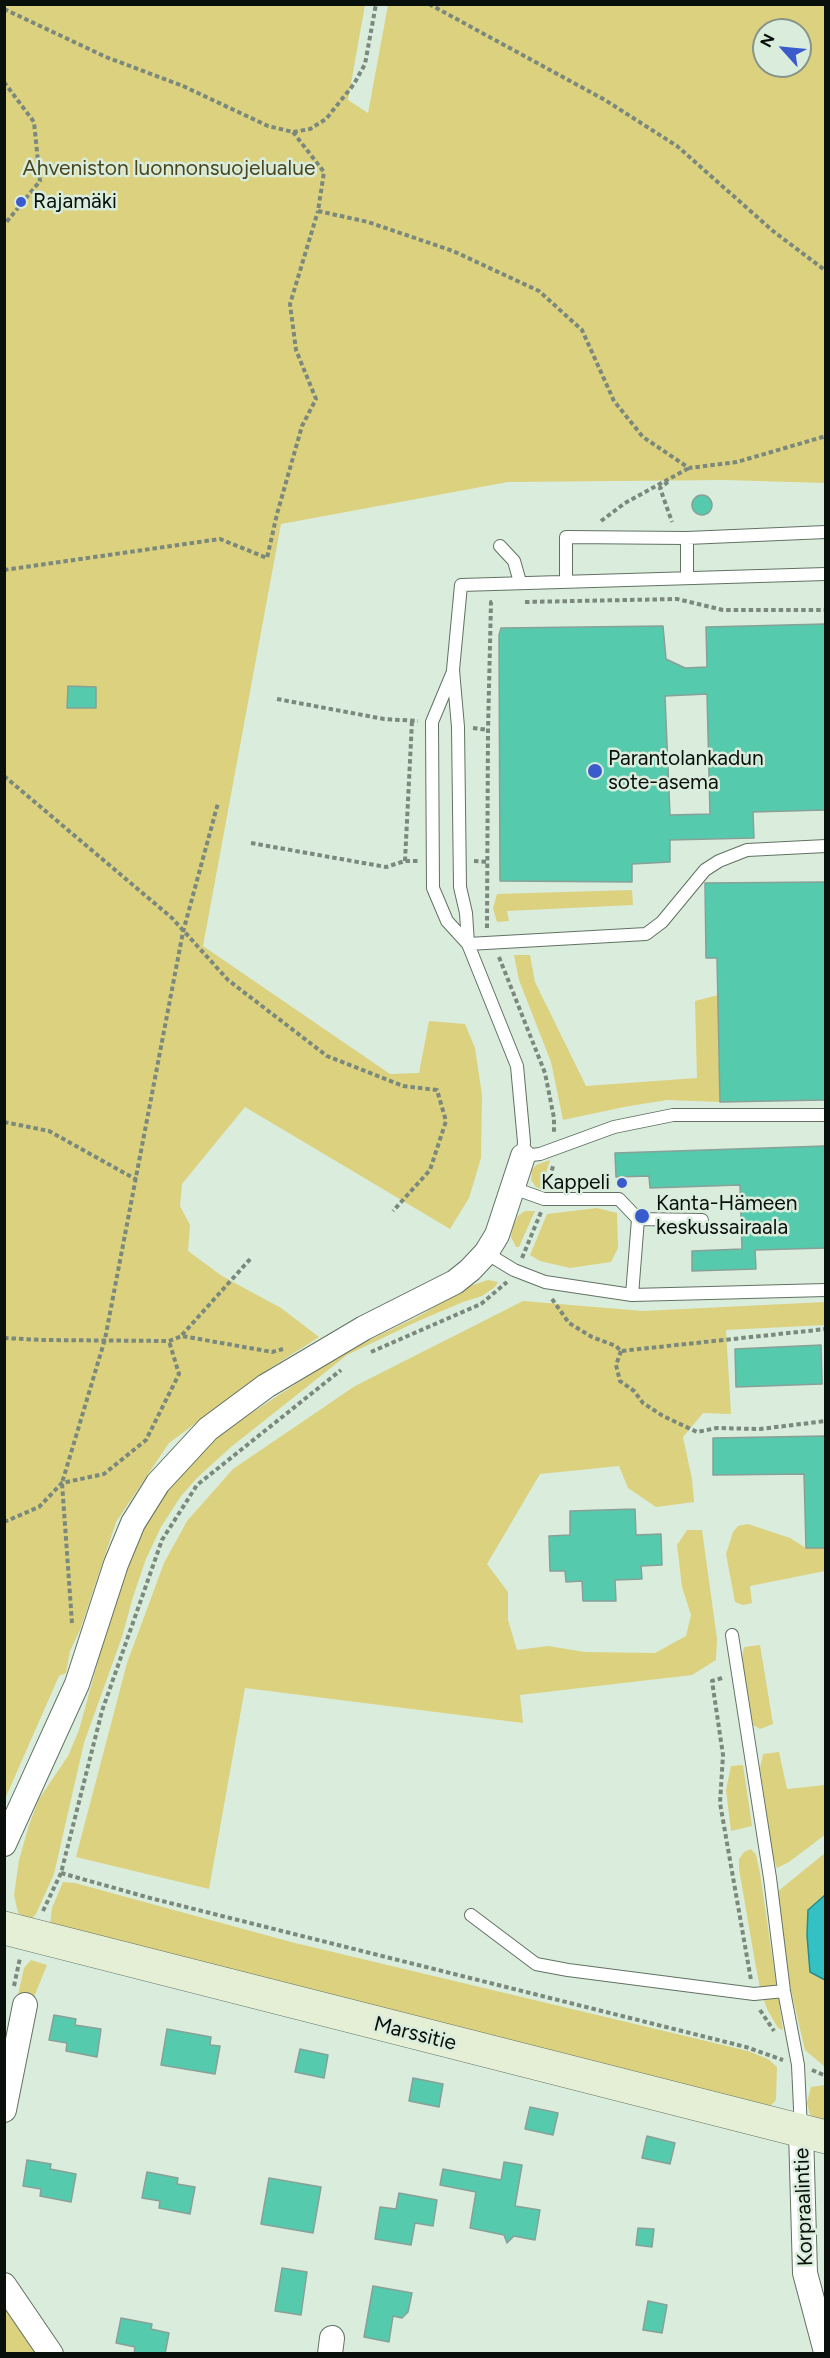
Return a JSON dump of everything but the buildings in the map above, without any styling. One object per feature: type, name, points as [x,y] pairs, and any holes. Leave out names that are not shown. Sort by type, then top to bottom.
[{"type":"main road","name":"Marssitie","points":[[18,1931],[813,2134]]},
{"type":"street","points":[[4,1844],[77,1684],[116,1564],[133,1523],[158,1484],[208,1429],[266,1386],[364,1328],[455,1282],[486,1253],[497,1235],[523,1156]]},
{"type":"street","points":[[4,2110],[19,1998]]},
{"type":"street","name":"Korpraalintie","points":[[813,2134],[805,2273],[825,2352]]},
{"type":"street","points":[[4,2285],[51,2354]]},
{"type":"lane","points":[[566,581],[566,537],[682,538],[825,532]]},
{"type":"lane","points":[[682,538],[687,578]]},
{"type":"lane","points":[[500,546],[514,561],[520,582]]},
{"type":"lane","points":[[825,574],[461,585],[453,670],[458,726],[460,887],[466,914],[468,944],[517,1066],[524,1142],[523,1156],[540,1155],[614,1127],[673,1114],[825,1115]]},
{"type":"lane","points":[[453,670],[432,722],[433,888],[447,921],[468,944]]},
{"type":"lane","points":[[468,944],[646,934],[675,909],[705,870],[719,861],[747,850],[825,846]]},
{"type":"lane","points":[[513,1188],[544,1200],[619,1199],[638,1219],[702,1220]]},
{"type":"lane","points":[[632,1295],[638,1219]]},
{"type":"lane","points":[[486,1253],[514,1270],[545,1282],[632,1295],[825,1290]]},
{"type":"lane","points":[[732,1635],[770,1878],[784,1990],[813,2134]]},
{"type":"lane","points":[[471,1915],[536,1964],[754,1994],[784,1990]]},
{"type":"path","points":[[4,9],[106,57],[183,87],[268,126],[293,132],[310,129],[326,119],[354,84],[365,64],[376,4]]},
{"type":"path","points":[[429,4],[605,100],[677,146],[773,231],[825,271]]},
{"type":"path","points":[[4,82],[34,122],[40,181],[4,225]]},
{"type":"path","points":[[4,570],[220,539],[267,558],[277,514],[303,426],[316,399],[296,350],[290,304],[318,211],[324,172],[293,132]]},
{"type":"path","points":[[318,211],[368,222],[453,251],[539,291],[582,330],[614,401],[643,437],[689,468]]},
{"type":"path","points":[[578,537],[625,503],[689,468],[737,462],[825,436]]},
{"type":"path","points":[[682,538],[660,488],[689,468]]},
{"type":"path","points":[[522,602],[678,599],[723,610],[825,610]]},
{"type":"path","points":[[364,1355],[481,1304],[504,1286],[526,1252],[556,1158],[554,1118],[545,1073],[488,928],[488,730],[491,602],[501,602]]},
{"type":"path","points":[[277,699],[384,719],[432,722]]},
{"type":"path","points":[[405,861],[412,721]]},
{"type":"path","points":[[458,726],[488,730]]},
{"type":"path","points":[[4,776],[172,918],[228,980],[327,1056],[402,1086],[436,1090],[446,1121],[430,1170],[393,1210]]},
{"type":"path","points":[[72,1625],[62,1483],[105,1339],[183,932],[218,803]]},
{"type":"path","points":[[251,843],[386,867],[405,861],[433,862]]},
{"type":"path","points":[[460,860],[488,862]]},
{"type":"path","points":[[4,1122],[49,1131],[136,1180]]},
{"type":"path","points":[[4,1338],[169,1341],[182,1336],[252,1257]]},
{"type":"path","points":[[554,1304],[569,1323],[592,1337],[616,1346],[621,1351]]},
{"type":"path","points":[[621,1351],[825,1329]]},
{"type":"path","points":[[182,1336],[272,1352]]},
{"type":"path","points":[[4,1522],[39,1507],[62,1483],[104,1474],[146,1440],[179,1374],[169,1341]]},
{"type":"path","points":[[621,1351],[616,1365],[620,1381],[634,1391],[643,1403],[663,1416],[697,1432],[717,1428],[760,1429],[825,1421]]},
{"type":"path","points":[[19,1998],[21,1955],[18,1931],[61,1873],[102,1711],[162,1540],[197,1485],[345,1367]]},
{"type":"path","points":[[738,1674],[712,1681],[723,1755],[720,1803],[754,1994],[758,2007],[775,2033]]},
{"type":"path","points":[[61,1873],[150,1898],[746,2047],[825,2076]]},
{"type":"path","points":[[782,2051],[785,2061],[784,2071]]},
{"type":"green space","name":"Ahveniston luonnonsuojelualue","points":[[5,5],[365,5],[348,100],[368,113],[388,5],[825,5],[825,483],[724,480],[508,482],[281,524],[203,946],[390,1074],[419,1073],[429,1021],[465,1024],[475,1048],[482,1095],[481,1158],[469,1198],[450,1229],[245,1107],[182,1184],[180,1206],[190,1225],[188,1251],[222,1276],[281,1308],[319,1337],[269,1369],[169,1443],[116,1522],[80,1630],[70,1651],[66,1673],[59,1676],[5,1799]]},
{"type":"green space","points":[[632,890],[633,905],[507,911],[509,921],[497,922],[493,908],[497,894]]},
{"type":"green space","points":[[514,955],[530,955],[535,982],[586,1086],[697,1078],[695,1001],[718,995],[720,1102],[667,1100],[563,1120],[551,1062],[519,980]]},
{"type":"green space","points":[[550,1160],[541,1189],[536,1187],[531,1180],[532,1170],[536,1165]]},
{"type":"green space","points":[[597,1208],[617,1213],[618,1248],[611,1262],[570,1268],[540,1261],[530,1255],[547,1214]]},
{"type":"green space","points":[[525,1211],[535,1211],[519,1247],[516,1247],[511,1237],[513,1226],[518,1216]]},
{"type":"green space","points":[[488,1280],[498,1282],[482,1296],[416,1322],[347,1355],[231,1447],[181,1496],[161,1527],[146,1559],[133,1597],[122,1637],[84,1743],[54,1874],[31,1920],[18,1913],[14,1895],[19,1860],[29,1825],[39,1799],[68,1756],[79,1730],[101,1650],[104,1626],[125,1567],[153,1509],[182,1469],[227,1429],[330,1359],[419,1316],[470,1286]]},
{"type":"green space","points":[[523,1301],[643,1311],[825,1302],[825,1325],[726,1330],[731,1414],[703,1413],[683,1437],[692,1479],[694,1502],[656,1507],[628,1488],[619,1466],[540,1474],[487,1564],[508,1592],[508,1620],[517,1650],[548,1646],[585,1652],[655,1653],[686,1636],[691,1615],[682,1587],[677,1545],[687,1530],[702,1530],[717,1639],[716,1660],[692,1675],[520,1695],[523,1723],[245,1688],[209,1889],[76,1857],[127,1663],[164,1563],[187,1521],[233,1469],[355,1386]]},
{"type":"green space","points":[[748,1524],[790,1538],[806,1548],[825,1548],[825,1571],[750,1586],[752,1603],[743,1605],[735,1602],[726,1554],[733,1532],[738,1526]]},
{"type":"green space","points":[[760,1645],[773,1724],[760,1729],[753,1725],[742,1657],[744,1647]]},
{"type":"green space","points":[[779,1752],[787,1789],[825,1785],[826,1834],[789,1862],[777,1868],[773,1857],[760,1768],[763,1754]]},
{"type":"green space","points":[[743,1765],[752,1826],[731,1831],[726,1790],[731,1766]]},
{"type":"green space","points":[[751,1849],[756,1855],[760,1873],[783,2030],[778,2028],[768,2011],[761,1993],[755,1962],[739,1869],[739,1859],[744,1852]]},
{"type":"green space","points":[[825,1853],[825,1895],[808,1910],[807,1935],[810,1972],[825,1980],[825,2067],[805,2050],[790,1986],[777,1892]]},
{"type":"green space","points":[[63,1882],[75,1883],[291,1942],[748,2051],[768,2059],[777,2067],[776,2100],[767,2110],[50,1925],[52,1908]]},
{"type":"green space","points":[[31,1960],[47,1965],[32,2002],[17,1999],[24,1968]]},
{"type":"green space","points":[[825,2085],[825,2121],[810,2115],[807,2103],[811,2087]]},
{"type":"green space","points":[[5,2306],[37,2353],[5,2353]]},
{"type":"water","points":[[825,1895],[825,1980],[810,1972],[807,1935],[808,1910]]},
{"type":"place","name":"Rajamäki","points":[[21,202]]},
{"type":"place","name":"Parantolankadun sote-asema","points":[[595,771]]},
{"type":"place","name":"Kappeli","points":[[622,1183]]},
{"type":"place","name":"Kanta-Hämeen keskussairaala","points":[[642,1216]]}]
